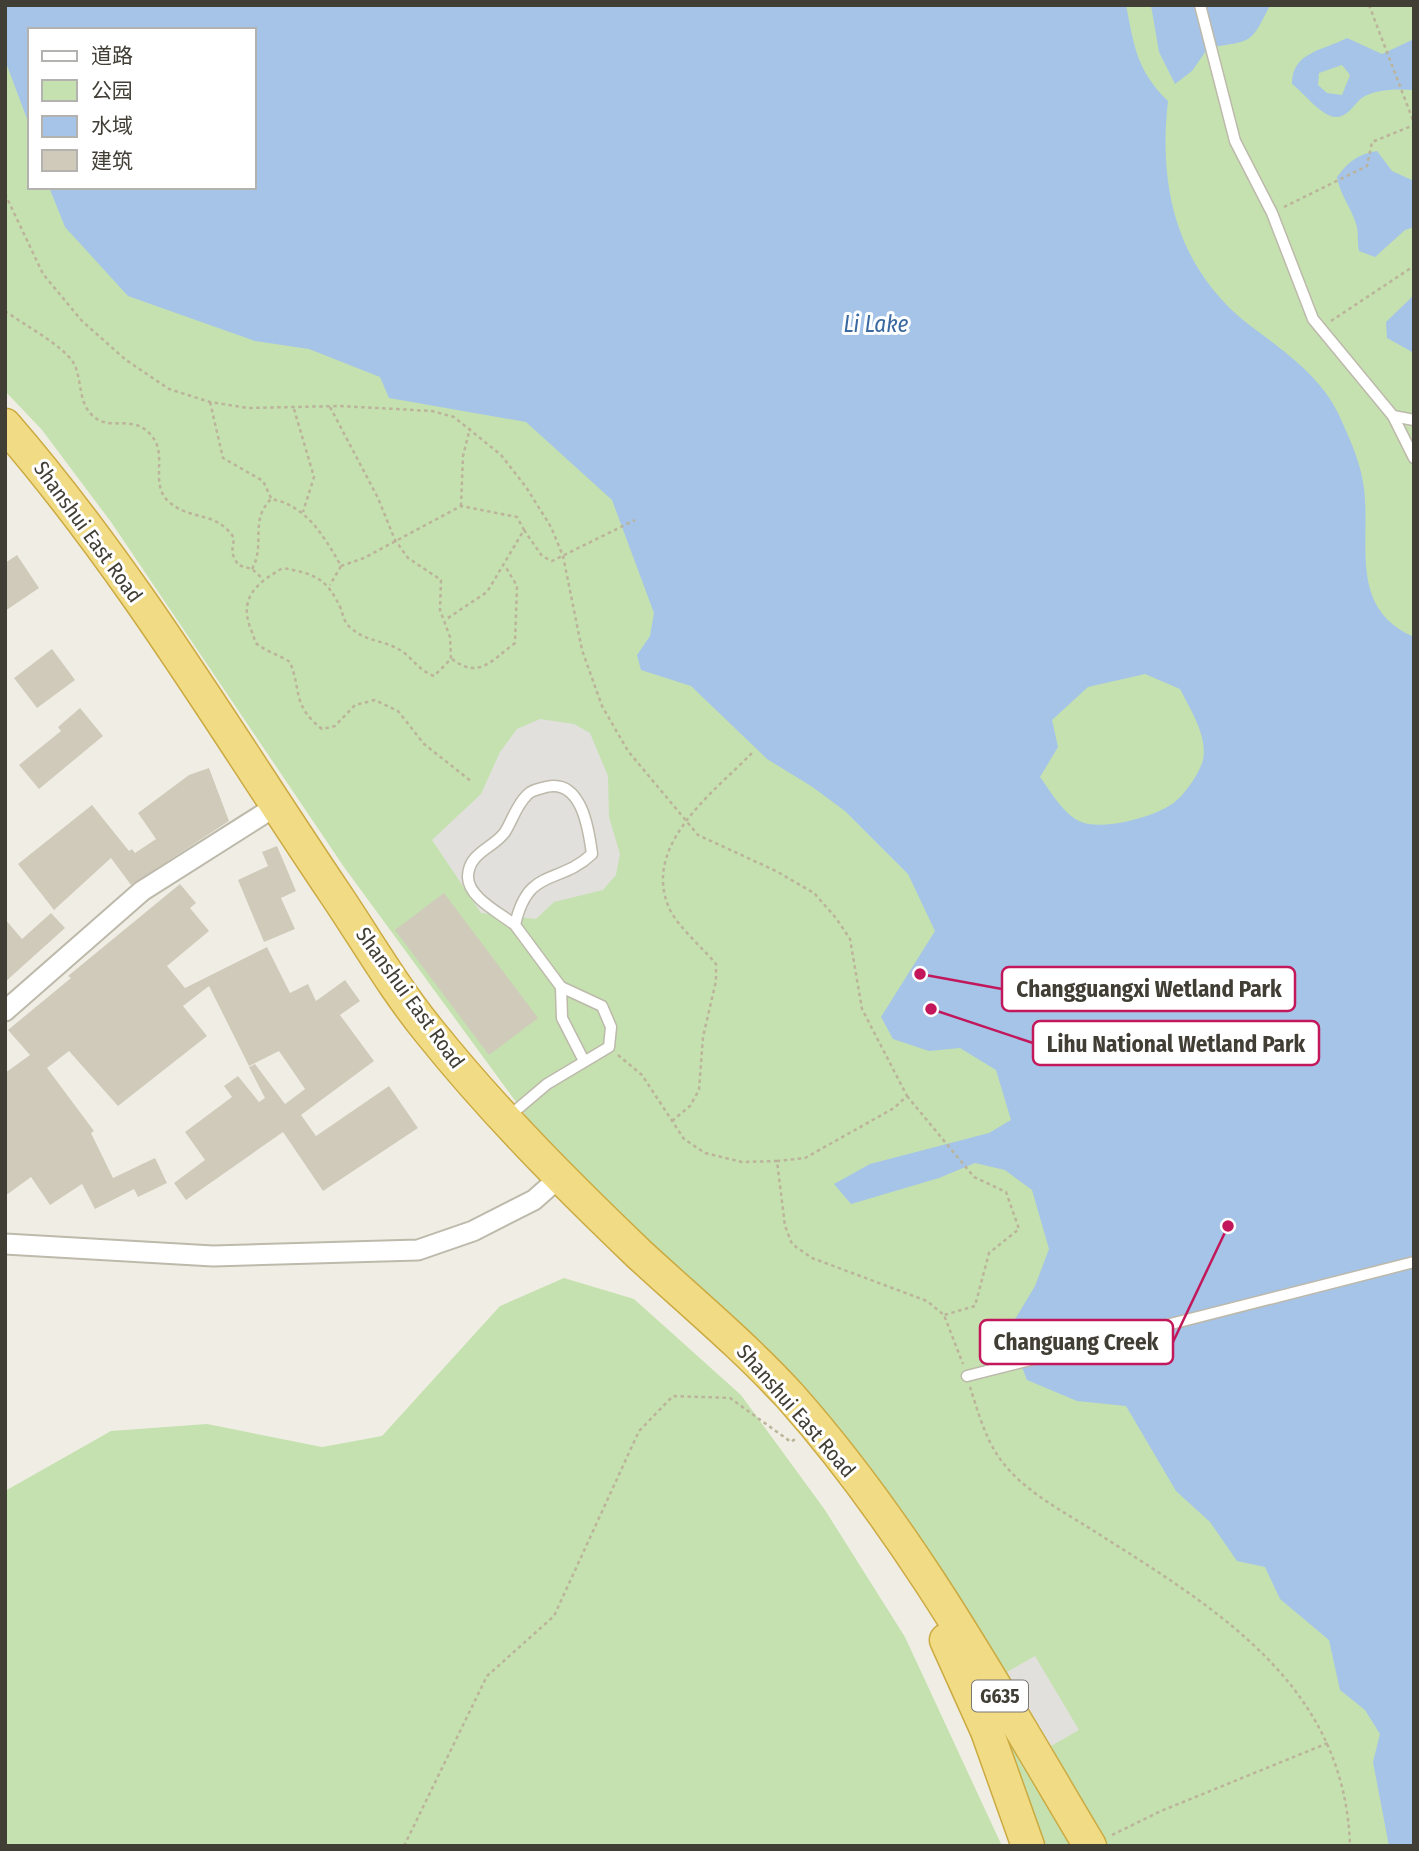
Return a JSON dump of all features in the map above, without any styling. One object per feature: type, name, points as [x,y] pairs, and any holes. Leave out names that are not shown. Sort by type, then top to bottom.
[{"type":"highway","name":"Shanshui East Road","points":[[5,425],[51,479],[130,587],[425,1026],[505,1120],[560,1177],[738,1343],[812,1423],[932,1584],[1090,1846]]},
{"type":"highway","name":"Shanshui East Road","points":[[905,1549],[987,1731],[1028,1846]]},
{"type":"street","points":[[5,1011],[142,891],[276,806]]},
{"type":"street","points":[[5,1244],[213,1256],[418,1250],[472,1231],[534,1200],[560,1177]]},
{"type":"lane","points":[[1200,5],[1235,141],[1272,213],[1319,329],[1393,416],[1414,458]]},
{"type":"lane","points":[[1393,416],[1414,420]]},
{"type":"lane","points":[[505,1120],[547,1083],[609,1046],[611,1027],[602,1006],[561,987],[515,925],[473,892],[468,876],[476,856],[504,833],[516,808],[529,792],[552,786],[572,794],[586,816],[592,854],[579,866],[541,879],[520,900],[515,925]]},
{"type":"lane","points":[[561,987],[562,1017],[584,1060]]},
{"type":"lane","points":[[967,1376],[1414,1262]]},
{"type":"path","points":[[1272,213],[1367,166],[1372,142],[1414,124],[1369,6]]},
{"type":"path","points":[[5,194],[44,274],[82,321],[126,360],[169,389],[210,402],[248,408],[294,410],[330,407],[432,411],[454,417],[501,455],[526,487],[551,527],[563,556],[582,650],[602,706],[628,751],[698,835],[776,871],[814,893],[836,918],[850,939],[862,1009],[907,1096],[974,1177],[1006,1192],[1019,1229],[989,1253],[975,1306],[944,1315]]},
{"type":"path","points":[[1319,329],[1414,266]]},
{"type":"path","points":[[5,312],[64,350],[74,364],[82,401],[94,417],[107,423],[132,422],[145,429],[156,442],[157,475],[165,498],[180,510],[216,519],[226,525],[234,538],[232,553],[238,565],[251,569],[263,579]]},
{"type":"path","points":[[210,402],[223,458],[263,481],[271,499]]},
{"type":"path","points":[[330,407],[378,498],[395,541],[408,558],[441,580],[440,610],[450,637],[451,659],[434,676],[420,671],[411,658],[397,648],[364,638],[348,626],[329,586],[306,572],[283,568],[263,579],[245,603],[247,620],[257,643],[290,662],[296,696],[308,718],[322,729],[335,726],[355,705],[375,700],[398,711],[425,744],[472,782]]},
{"type":"path","points":[[294,410],[314,477],[303,512]]},
{"type":"path","points":[[461,506],[463,456],[470,428]]},
{"type":"path","points":[[251,569],[258,559],[258,517],[271,499]]},
{"type":"path","points":[[271,499],[289,502],[303,512],[341,566]]},
{"type":"path","points":[[329,586],[341,566],[364,558],[461,506],[517,517],[542,556],[552,561],[635,520]]},
{"type":"path","points":[[444,621],[486,592],[505,566],[524,530]]},
{"type":"path","points":[[451,659],[463,668],[472,670],[485,665],[515,643],[517,586],[505,566]]},
{"type":"path","points":[[671,1121],[690,1106],[699,1090],[703,1037],[716,981],[716,964],[671,911],[662,883],[664,861],[686,821],[752,753]]},
{"type":"path","points":[[609,1046],[642,1074],[684,1139],[705,1153],[742,1162],[805,1158],[894,1108],[907,1096]]},
{"type":"path","points":[[777,1161],[785,1226],[792,1244],[812,1258],[927,1301],[944,1315],[976,1405],[998,1456],[1018,1478],[1047,1502],[1201,1599],[1245,1635],[1293,1687],[1328,1743],[1344,1793],[1350,1846]]},
{"type":"path","points":[[404,1846],[487,1676],[554,1616],[639,1431],[673,1396],[730,1398],[791,1442],[812,1423]]},
{"type":"path","points":[[1090,1846],[1161,1811],[1328,1743]]},
{"type":"green space","points":[[5,5],[1414,5],[1414,1846],[1044,1846],[937,1563],[786,1368],[552,1151],[344,867],[111,522],[42,430],[5,391]]},
{"type":"green space","points":[[564,1278],[634,1299],[741,1395],[825,1510],[905,1637],[1002,1846],[5,1846],[5,1491],[111,1431],[207,1424],[322,1447],[382,1436],[500,1306]]},
{"type":"shaded area","points":[[540,719],[574,724],[590,733],[608,776],[609,817],[620,854],[616,875],[603,890],[554,902],[536,919],[481,913],[432,840],[481,794],[500,752],[517,729]]},
{"type":"shaded area","points":[[1035,1656],[1079,1730],[1051,1746],[1007,1672]]},
{"type":"water","name":"Li Lake","points":[[5,5],[1126,5],[1138,57],[1149,79],[1168,101],[1166,164],[1170,195],[1189,252],[1204,278],[1224,302],[1298,363],[1330,399],[1356,455],[1363,482],[1366,569],[1370,590],[1378,608],[1392,624],[1414,637],[1414,1846],[1389,1846],[1373,1762],[1380,1734],[1365,1710],[1340,1690],[1329,1640],[1280,1599],[1265,1567],[1237,1561],[1210,1522],[1176,1491],[1126,1406],[1077,1401],[1027,1380],[1008,1331],[1035,1286],[1049,1249],[1032,1190],[1005,1170],[975,1163],[939,1178],[851,1204],[834,1184],[870,1164],[989,1133],[1011,1120],[996,1070],[960,1048],[929,1051],[893,1039],[881,1017],[935,931],[908,874],[845,811],[767,759],[691,686],[641,670],[637,655],[650,636],[654,613],[612,500],[526,422],[389,398],[380,377],[309,349],[255,341],[128,296],[65,227],[50,189],[256,189],[256,28],[28,28],[28,122],[5,60]],"holes":[[[1145,674],[1180,689],[1197,723],[1204,751],[1198,772],[1181,796],[1153,814],[1127,822],[1088,824],[1067,812],[1040,777],[1058,747],[1052,720],[1088,687]]]},
{"type":"water","points":[[1151,5],[1270,5],[1253,35],[1242,42],[1208,48],[1192,71],[1175,84],[1159,52]]},
{"type":"water","points":[[1347,38],[1382,54],[1414,39],[1414,90],[1389,90],[1365,96],[1340,117],[1329,115],[1312,103],[1292,84],[1297,65],[1310,54]],"holes":[[[1342,65],[1350,75],[1342,95],[1327,93],[1318,85],[1319,73]]]},
{"type":"water","points":[[1377,151],[1392,171],[1414,181],[1414,227],[1405,230],[1375,257],[1359,251],[1356,224],[1337,177],[1354,160]]},
{"type":"water","points":[[1414,295],[1414,353],[1387,338],[1386,322]]},
{"type":"building","points":[[17,555],[39,588],[5,611],[5,563]]},
{"type":"building","points":[[52,649],[75,680],[37,708],[14,678]]},
{"type":"building","points":[[80,708],[103,736],[39,789],[19,765],[61,731],[58,727]]},
{"type":"building","points":[[209,768],[229,821],[131,885],[111,858],[54,910],[18,864],[92,805],[129,851],[132,849],[135,853],[156,839],[138,813],[189,775]]},
{"type":"building","points":[[277,846],[296,891],[281,898],[295,929],[264,942],[238,880],[268,866],[262,852]]},
{"type":"building","points":[[180,884],[196,903],[190,908],[209,931],[167,966],[185,988],[267,947],[290,993],[308,984],[316,1001],[345,980],[360,1001],[340,1015],[374,1061],[301,1115],[316,1136],[389,1086],[418,1128],[323,1191],[283,1132],[186,1200],[174,1183],[205,1160],[185,1132],[232,1097],[224,1086],[238,1076],[259,1102],[265,1098],[249,1067],[255,1064],[285,1104],[305,1089],[279,1051],[249,1066],[209,986],[183,1006],[207,1036],[118,1106],[69,1051],[47,1068],[94,1131],[91,1133],[113,1178],[155,1158],[167,1183],[138,1197],[134,1189],[95,1209],[82,1184],[50,1205],[31,1177],[5,1196],[5,1073],[30,1055],[8,1030],[71,978],[68,976]]},
{"type":"building","points":[[444,893],[538,1018],[489,1055],[395,930]]},
{"type":"building","points":[[51,913],[65,928],[5,982],[5,919],[22,939]]},
{"type":"place","name":"Changguangxi Wetland Park","points":[[920,974]]},
{"type":"place","name":"Lihu National Wetland Park","points":[[931,1009]]},
{"type":"place","name":"Changuang Creek","points":[[1228,1226]]}]
